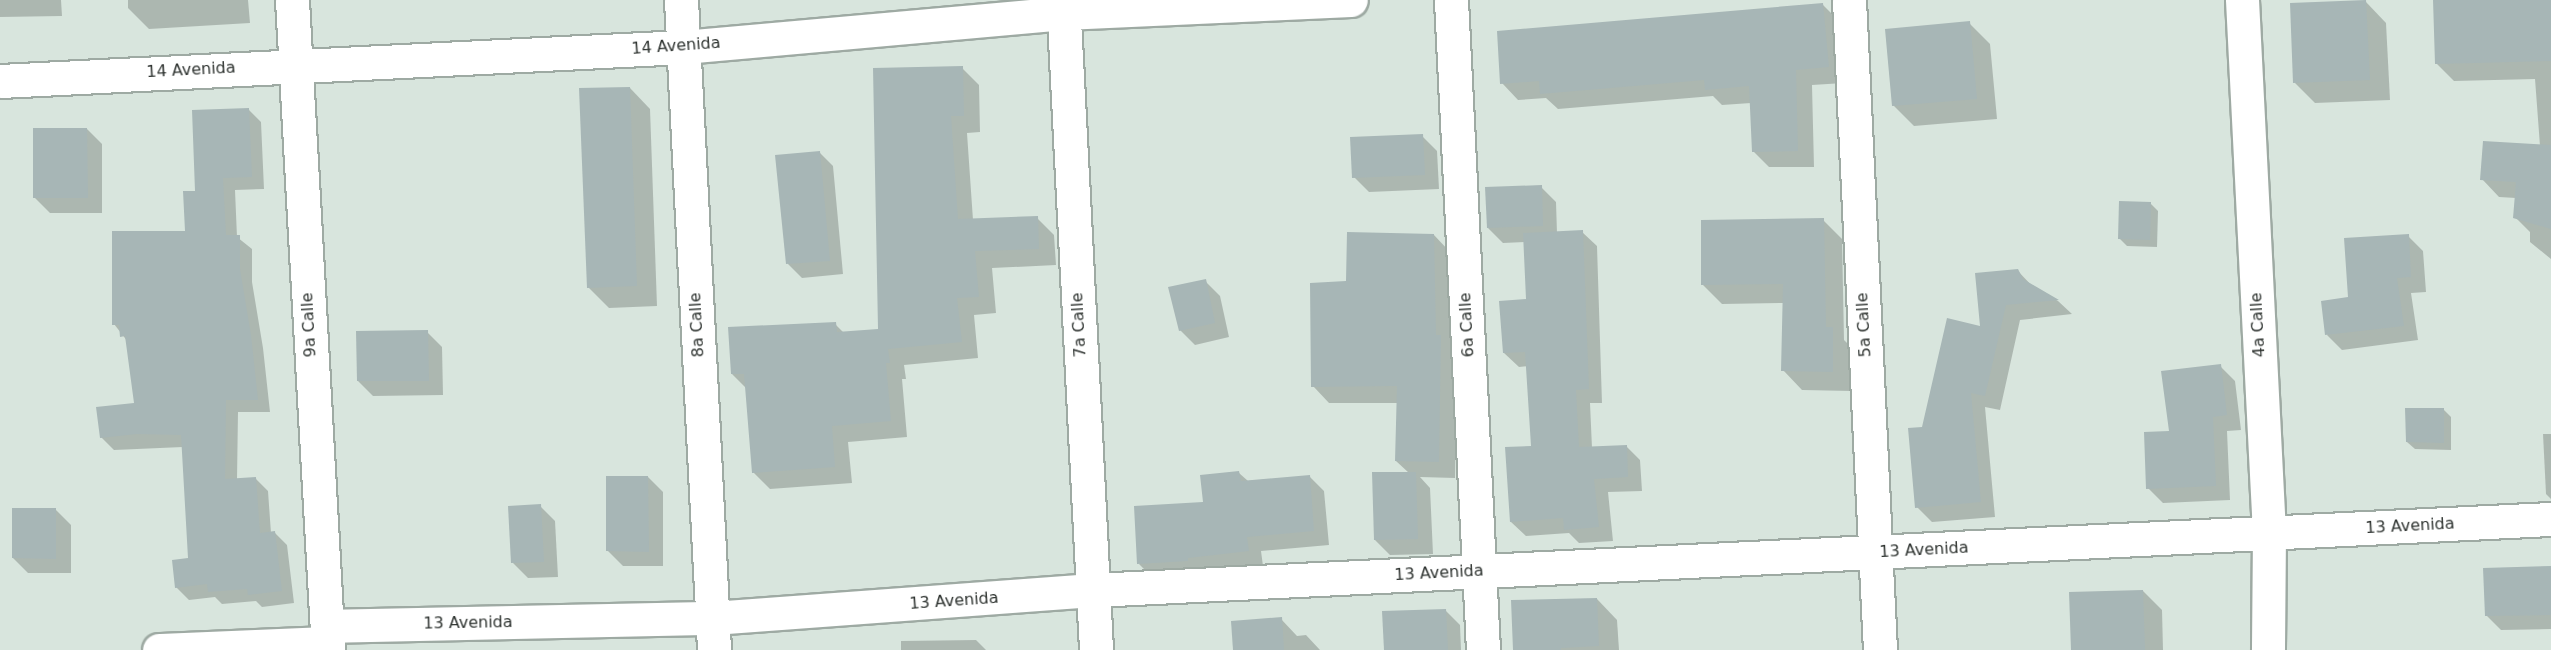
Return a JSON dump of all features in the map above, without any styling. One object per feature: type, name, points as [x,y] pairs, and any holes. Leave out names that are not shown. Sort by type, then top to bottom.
[{"type":"street","name":"9a Calle","points":[[291,0],[328,640]]},
{"type":"street","name":"8a Calle","points":[[681,0],[713,634]]},
{"type":"street","name":"14 Avenida","points":[[0,81],[293,64],[683,47],[1063,7],[1351,0]]},
{"type":"street","name":"6a Calle","points":[[1451,0],[1483,650]]},
{"type":"street","name":"5a Calle","points":[[1849,0],[1880,650]]},
{"type":"street","name":"4a Calle","points":[[2242,0],[2269,533],[2268,650]]},
{"type":"street","name":"7a Calle","points":[[1063,7],[1096,650]]},
{"type":"street","name":"13 Avenida","points":[[159,650],[328,640],[713,634],[1093,590],[2551,519]]},
{"type":"building","points":[[2366,0],[2370,80],[2293,83],[2290,3]]},
{"type":"building","points":[[2433,0],[2551,0],[2551,61],[2435,64]]},
{"type":"building","points":[[1823,3],[1829,67],[1796,70],[1798,151],[1752,152],[1749,86],[1705,90],[1704,80],[1540,94],[1539,81],[1500,84],[1497,31]]},
{"type":"building","points":[[1970,21],[1977,99],[1892,106],[1885,29]]},
{"type":"building","points":[[963,66],[964,116],[951,116],[958,219],[1038,216],[1039,249],[975,251],[979,297],[957,298],[962,342],[888,349],[890,363],[886,363],[891,421],[832,426],[835,467],[752,473],[744,374],[731,374],[728,327],[836,322],[837,332],[878,329],[873,68]]},
{"type":"building","points":[[630,87],[637,286],[587,288],[579,88]]},
{"type":"building","points":[[249,108],[252,177],[223,178],[226,235],[240,235],[240,269],[251,335],[258,400],[226,400],[225,479],[256,477],[260,533],[275,531],[282,591],[248,595],[247,589],[208,592],[207,584],[175,588],[172,560],[188,558],[181,435],[137,434],[100,438],[96,407],[134,403],[125,336],[120,337],[119,325],[112,325],[112,231],[185,231],[183,191],[195,191],[192,110]]},
{"type":"building","points":[[33,128],[87,128],[88,198],[33,198]]},
{"type":"building","points":[[1423,134],[1425,175],[1352,178],[1350,137]]},
{"type":"building","points":[[2483,141],[2551,145],[2551,229],[2513,218],[2516,182],[2480,180]]},
{"type":"building","points":[[820,151],[830,261],[786,264],[775,155]]},
{"type":"building","points":[[1542,185],[1543,226],[1487,228],[1485,187]]},
{"type":"building","points":[[2119,201],[2151,202],[2150,240],[2118,239]]},
{"type":"building","points":[[1824,218],[1826,327],[1833,327],[1833,372],[1781,371],[1783,284],[1701,285],[1701,220]]},
{"type":"building","points":[[1583,230],[1589,389],[1576,390],[1579,447],[1627,445],[1628,477],[1594,479],[1599,527],[1564,530],[1563,518],[1510,522],[1505,447],[1531,446],[1525,352],[1503,353],[1499,301],[1526,299],[1523,233]]},
{"type":"building","points":[[1347,232],[1434,234],[1436,335],[1441,335],[1439,462],[1395,461],[1397,386],[1311,387],[1310,283],[1346,281]]},
{"type":"building","points":[[2409,234],[2411,277],[2397,278],[2404,326],[2325,335],[2321,301],[2348,297],[2344,238]]},
{"type":"building","points":[[2018,269],[2023,279],[2059,300],[2006,305],[1985,396],[1971,393],[1981,502],[1915,508],[1908,428],[1922,427],[1947,318],[1980,326],[1975,273]]},
{"type":"building","points":[[1206,279],[1215,323],[1179,331],[1168,287]]},
{"type":"building","points":[[428,330],[429,381],[357,381],[356,331]]},
{"type":"building","points":[[2221,364],[2227,415],[2213,417],[2216,486],[2146,489],[2144,432],[2169,431],[2161,371]]},
{"type":"building","points":[[2405,408],[2444,408],[2444,443],[2406,442]]},
{"type":"building","points":[[1239,471],[1241,481],[1310,475],[1314,531],[1247,537],[1249,551],[1188,558],[1188,561],[1137,564],[1134,506],[1203,502],[1200,475]]},
{"type":"building","points":[[1372,472],[1416,472],[1418,539],[1374,540]]},
{"type":"building","points":[[606,476],[648,476],[649,552],[606,551]]},
{"type":"building","points":[[541,504],[544,562],[511,563],[508,506]]},
{"type":"building","points":[[12,508],[56,508],[56,559],[12,558]]},
{"type":"building","points":[[2551,566],[2551,615],[2485,616],[2483,568]]},
{"type":"building","points":[[2143,590],[2145,650],[2071,650],[2069,592]]},
{"type":"building","points":[[1597,598],[1599,646],[1561,648],[1561,650],[1513,650],[1511,600]]},
{"type":"building","points":[[1446,609],[1448,650],[1384,650],[1382,611]]},
{"type":"building","points":[[1282,617],[1284,650],[1233,650],[1231,621]]}]
